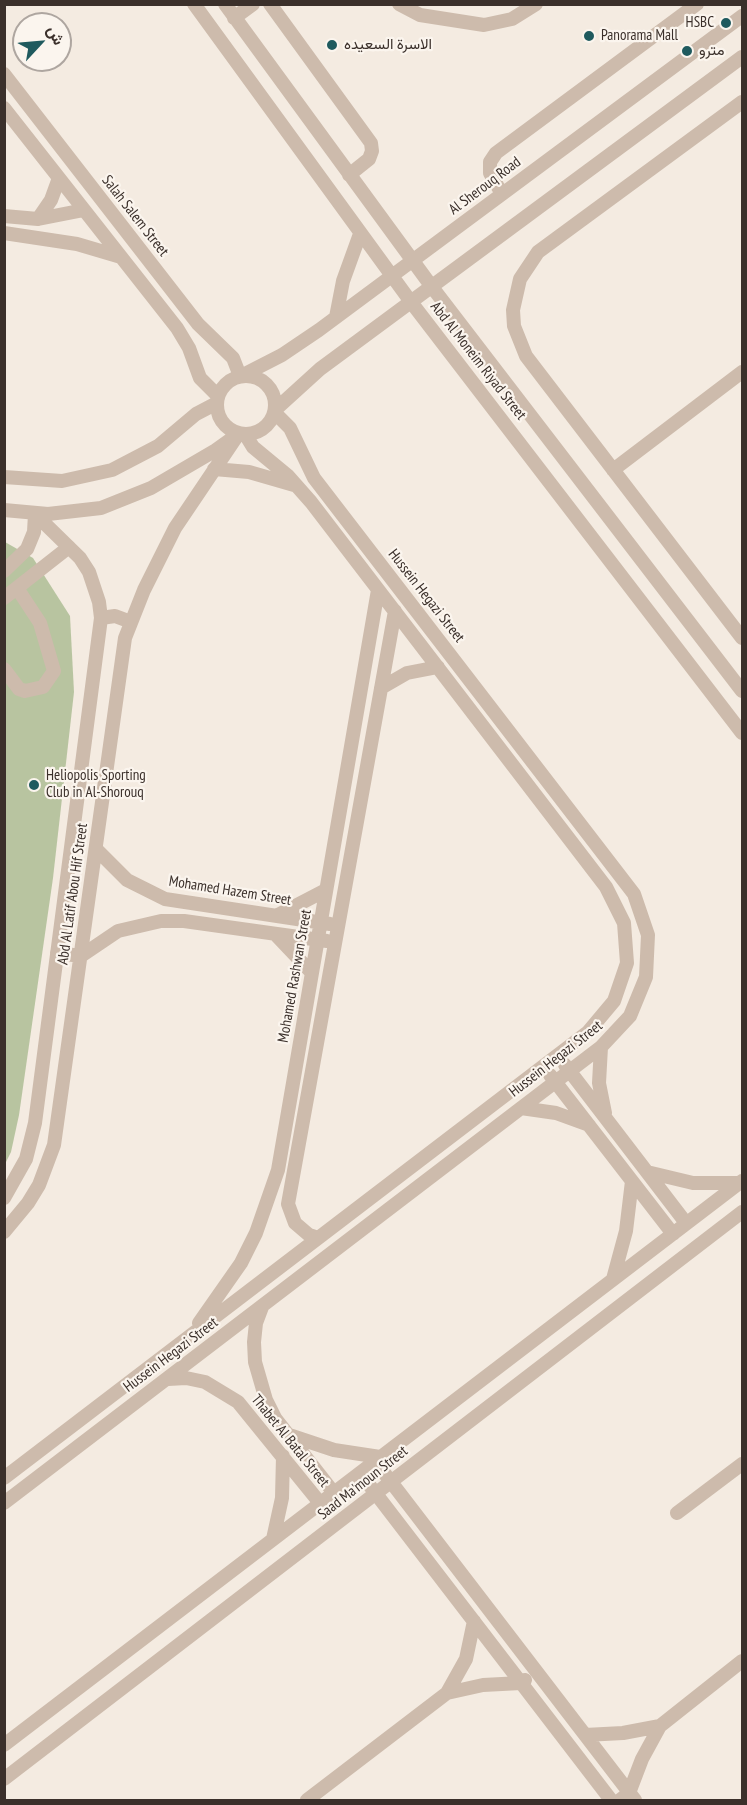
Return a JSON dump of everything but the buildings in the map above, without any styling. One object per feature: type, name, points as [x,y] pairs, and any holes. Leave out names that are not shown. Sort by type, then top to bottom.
[{"type":"street","name":"Abd Al Moneim Riyad Street","points":[[194,4],[391,276],[742,733]]},
{"type":"street","name":"Abd Al Moneim Riyad Street","points":[[225,4],[432,286],[742,691]]},
{"type":"street","points":[[234,18],[253,4]]},
{"type":"street","points":[[270,4],[371,143],[372,152],[369,159],[349,175]]},
{"type":"street","points":[[399,4],[420,15],[484,25],[512,19],[536,4]]},
{"type":"street","points":[[502,194],[490,173],[490,162],[496,153],[698,4]]},
{"type":"street","name":"Al Sherouq Road","points":[[242,375],[282,354],[336,317],[742,16]]},
{"type":"street","points":[[239,65],[258,51]]},
{"type":"street","points":[[4,510],[35,514],[84,512],[123,501],[216,450],[240,433],[264,429],[275,411],[320,369],[742,57]]},
{"type":"street","name":"Salah Salem Street","points":[[4,74],[198,324],[233,358],[242,375]]},
{"type":"street","points":[[742,102],[544,247],[528,265],[520,279],[513,310],[514,326],[522,348],[613,470],[738,623],[742,638]]},
{"type":"street","points":[[4,108],[183,338],[200,378],[217,400],[222,421],[240,433]]},
{"type":"street","points":[[38,219],[51,200],[59,178]]},
{"type":"street","points":[[4,216],[38,219],[84,210]]},
{"type":"street","points":[[4,233],[77,244],[121,257]]},
{"type":"street","points":[[336,317],[347,265],[360,234]]},
{"type":"street","points":[[613,470],[742,372]]},
{"type":"street","points":[[4,477],[62,481],[112,470],[158,446],[196,414],[217,400],[226,383],[242,375],[252,375],[268,384],[273,392],[275,411]]},
{"type":"street","name":"Hussein Hegazi Street","points":[[4,1503],[601,1047],[630,1016],[646,977],[648,935],[634,894],[314,478],[290,428],[275,411]]},
{"type":"street","name":"Hussein Hegazi Street","points":[[4,1478],[558,1055],[603,1018],[614,1001],[627,963],[624,923],[606,887],[298,487],[240,433]]},
{"type":"street","name":"Abd Al Latif Abou Hif Street","points":[[4,1232],[28,1203],[39,1185],[54,1145],[125,638],[130,622],[175,528],[240,433]]},
{"type":"street","points":[[214,469],[266,475],[298,487]]},
{"type":"street","points":[[4,571],[27,549],[34,532],[35,514]]},
{"type":"street","name":"Abd Al Latif Abou Hif Street","points":[[4,1198],[18,1176],[31,1141],[101,618],[95,586],[89,572],[69,547],[35,514]]},
{"type":"street","points":[[4,598],[69,547]]},
{"type":"street","points":[[4,669],[19,689],[32,691],[43,687],[54,671],[40,622],[17,588]]},
{"type":"street","name":"Mohamed Rashwan Street","points":[[180,1344],[203,1319],[235,1273],[256,1233],[268,1202],[285,1137],[378,590]]},
{"type":"street","points":[[318,1238],[309,1235],[295,1223],[288,1203],[381,688],[392,608],[403,593]]},
{"type":"street","points":[[651,612],[671,597]]},
{"type":"street","points":[[101,618],[115,616],[130,622]]},
{"type":"street","points":[[381,688],[392,679],[407,673],[438,668]]},
{"type":"street","name":"Mohamed Hazem Street","points":[[96,849],[126,880],[165,899],[338,925]]},
{"type":"street","points":[[276,916],[326,890]]},
{"type":"street","points":[[57,953],[81,956],[118,931],[161,921],[184,921],[336,943]]},
{"type":"street","points":[[275,934],[312,973]]},
{"type":"street","points":[[601,1047],[599,1083],[606,1118]]},
{"type":"street","points":[[558,1055],[686,1223]]},
{"type":"street","points":[[543,1066],[673,1234]]},
{"type":"street","points":[[521,1108],[556,1113],[590,1126]]},
{"type":"street","points":[[647,1172],[693,1183],[741,1182]]},
{"type":"street","points":[[613,1279],[626,1231],[632,1180]]},
{"type":"street","name":"Saad Ma'moun Street","points":[[4,1744],[741,1182]]},
{"type":"street","name":"Saad Ma'moun Street","points":[[4,1779],[742,1212]]},
{"type":"street","name":"Thabet Al Batal Street","points":[[262,1306],[256,1323],[254,1342],[259,1382],[275,1418],[334,1493]]},
{"type":"street","points":[[145,1371],[162,1383]]},
{"type":"street","name":"Thabet Al Batal Street","points":[[162,1383],[186,1378],[222,1391],[238,1402],[320,1503]]},
{"type":"street","points":[[289,1435],[334,1450],[377,1459],[391,1483],[585,1735],[628,1798]]},
{"type":"street","points":[[273,1539],[282,1498],[283,1456]]},
{"type":"street","points":[[677,1513],[742,1464]]},
{"type":"street","points":[[360,1473],[611,1800]]},
{"type":"street","points":[[307,1800],[447,1693],[466,1659],[474,1622]]},
{"type":"street","points":[[628,1798],[642,1759],[660,1726],[742,1661]]},
{"type":"street","points":[[447,1693],[483,1685],[521,1683],[536,1671]]},
{"type":"street","points":[[538,1706],[553,1694]]},
{"type":"street","points":[[585,1735],[622,1733],[660,1726]]},
{"type":"green space","name":"Heliopolis Sporting Club in Al-Shorouq","points":[[5,542],[33,558],[70,616],[74,692],[53,878],[19,1115],[11,1152],[5,1164]]},
{"type":"place","name":"HSBC","points":[[726,23]]},
{"type":"place","name":"Panorama Mall","points":[[589,36]]},
{"type":"place","name":"الاسرة السعيده","points":[[332,45]]},
{"type":"place","name":"مترو","points":[[687,51]]},
{"type":"place","name":"Heliopolis Sporting Club in Al-Shorouq","points":[[34,785]]}]
